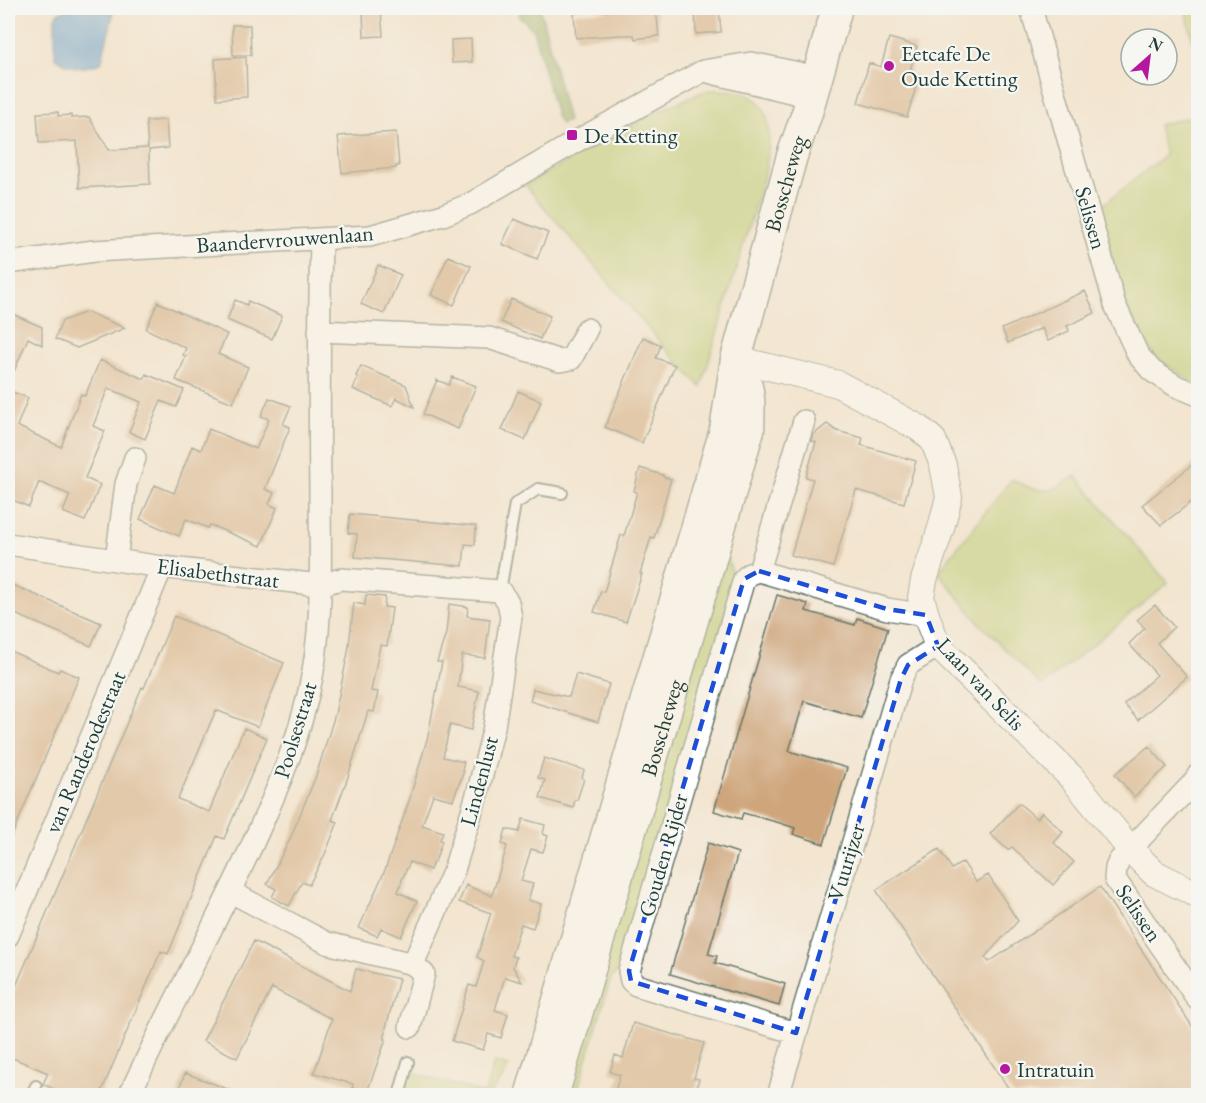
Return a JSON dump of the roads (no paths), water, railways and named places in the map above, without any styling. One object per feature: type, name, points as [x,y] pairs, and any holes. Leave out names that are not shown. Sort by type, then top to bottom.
[{"type":"main road","name":"Bosscheweg","points":[[530,1095],[725,430],[736,359],[792,156],[837,8]]},
{"type":"main road","name":"Bosscheweg","points":[[553,1095],[748,430],[750,410],[748,384],[736,359]]},
{"type":"street","name":"Selissen","points":[[1030,8],[1114,305],[1138,355],[1152,371],[1176,386],[1198,395]]},
{"type":"street","name":"Baandervrouwenlaan","points":[[8,263],[94,251],[370,236],[443,215],[470,204],[703,71],[751,63],[814,87]]},
{"type":"street","name":"Poolsestraat","points":[[129,1095],[231,892],[279,784],[309,691],[318,642],[320,585],[321,240]]},
{"type":"street","points":[[319,332],[489,338],[560,360],[571,358],[587,329]]},
{"type":"street","name":"Laan van Selis","points":[[736,359],[838,384],[919,428],[933,440],[943,465],[949,497],[921,597],[938,646],[1072,778],[1130,849],[1154,873],[1198,895]]},
{"type":"street","name":"Gouden Rijder","points":[[796,1033],[636,985],[631,981],[629,971],[744,579],[749,574],[759,571],[804,421]]},
{"type":"street","points":[[116,560],[126,484],[135,458]]},
{"type":"street","name":"Elisabethstraat","points":[[8,544],[162,567],[320,585]]},
{"type":"street","name":"van Randerodestraat","points":[[8,936],[162,567]]},
{"type":"street","points":[[759,571],[887,609],[926,615]]},
{"type":"street","points":[[320,585],[341,579],[500,591]]},
{"type":"street","name":"Lindenlust","points":[[413,964],[459,856],[494,727],[511,617],[508,602],[500,591]]},
{"type":"street","name":"Vuurijzer","points":[[778,1095],[901,680],[908,665],[938,646]]},
{"type":"street","name":"Selissen","points":[[1198,775],[1195,781],[1119,861],[1115,879],[1198,1000]]},
{"type":"street","points":[[231,892],[327,943],[413,964],[424,974],[410,1027]]},
{"type":"lane","points":[[500,591],[515,504],[538,489],[562,494]]},
{"type":"lane","points":[[399,1095],[408,1062]]},
{"type":"water","points":[[68,8],[110,8],[113,15],[101,63],[77,67],[67,65],[55,58],[55,18],[59,12]]},
{"type":"place","name":"Eetcafe De Oude Ketting","points":[[889,66]]},
{"type":"place","name":"De Ketting","points":[[572,135]]},
{"type":"place","name":"Intratuin","points":[[1005,1069]]}]
